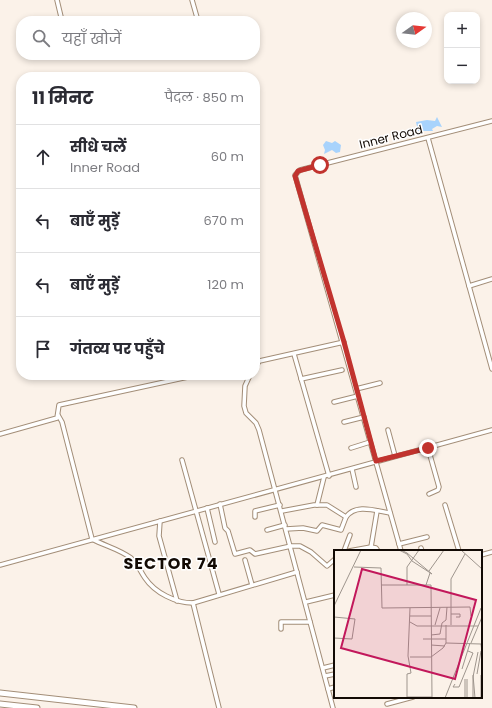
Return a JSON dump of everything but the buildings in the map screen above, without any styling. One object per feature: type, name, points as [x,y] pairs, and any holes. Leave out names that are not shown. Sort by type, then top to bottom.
[{"type":"street","points":[[57,0],[61,16]]},
{"type":"street","points":[[192,0],[197,16]]},
{"type":"street","name":"Inner Road","points":[[344,342],[296,174],[300,170],[492,121]]},
{"type":"street","points":[[428,138],[492,369]]},
{"type":"street","points":[[470,286],[492,280]]},
{"type":"street","points":[[260,361],[344,342],[370,442],[401,550]]},
{"type":"street","points":[[294,354],[329,476]]},
{"type":"street","points":[[301,379],[342,370]]},
{"type":"street","points":[[92,539],[62,422],[58,415],[57,408],[59,405],[174,380]]},
{"type":"street","points":[[248,380],[245,386],[244,406],[246,413],[256,423],[259,430],[282,511],[333,708]]},
{"type":"street","points":[[356,389],[380,383]]},
{"type":"street","points":[[334,402],[358,396]]},
{"type":"street","points":[[0,434],[54,419],[58,415]]},
{"type":"street","points":[[344,422],[364,417]]},
{"type":"street","points":[[388,430],[395,456]]},
{"type":"street","points":[[0,565],[197,510],[329,476],[376,461],[492,430]]},
{"type":"street","points":[[351,448],[370,442]]},
{"type":"street","points":[[428,448],[439,487],[438,490],[429,494]]},
{"type":"street","points":[[182,460],[219,594]]},
{"type":"street","points":[[352,469],[356,487]]},
{"type":"street","points":[[317,505],[324,477]]},
{"type":"street","points":[[220,504],[225,528],[228,531],[235,554],[250,550],[255,554],[291,546],[305,548],[327,566],[334,560]]},
{"type":"street","points":[[255,517],[255,511],[280,505]]},
{"type":"street","points":[[282,511],[317,505],[330,506],[346,516]]},
{"type":"street","points":[[445,505],[459,550]]},
{"type":"street","points":[[207,508],[215,542]]},
{"type":"street","points":[[267,530],[286,527],[303,528],[317,532],[322,525],[341,530],[349,512],[361,508],[390,513]]},
{"type":"street","points":[[371,547],[377,511]]},
{"type":"street","points":[[160,521],[159,536],[177,601]]},
{"type":"street","points":[[344,550],[350,535]]},
{"type":"street","points":[[399,544],[427,537]]},
{"type":"street","points":[[92,539],[120,551],[132,559],[147,581],[161,592],[177,601],[193,603],[219,594],[298,572]]},
{"type":"street","points":[[354,550],[371,547],[376,548],[377,550]]},
{"type":"street","points":[[482,555],[492,552]]},
{"type":"street","points":[[245,560],[252,585]]},
{"type":"street","points":[[306,602],[334,595]]},
{"type":"street","points":[[193,603],[219,708]]},
{"type":"street","points":[[281,629],[281,622],[310,622]]},
{"type":"street","points":[[323,668],[334,665]]},
{"type":"street","points":[[325,676],[334,674]]},
{"type":"street","points":[[328,689],[334,687]]},
{"type":"street","points":[[0,693],[134,708]]},
{"type":"street","points":[[387,704],[409,698]]},
{"type":"street","points":[[0,704],[37,708]]},
{"type":"water","points":[[437,117],[442,127],[437,126],[432,129],[433,131],[418,131],[416,122],[427,120],[435,121]]},
{"type":"water","points":[[326,141],[332,143],[335,141],[341,145],[340,152],[336,153],[332,150],[324,154],[325,150],[323,145]]},
{"type":"district","name":"SECTOR 74","points":[[171,563]]},
{"type":"route","points":[[320,165],[298,171],[295,176],[344,342],[376,461],[428,448]]}]
